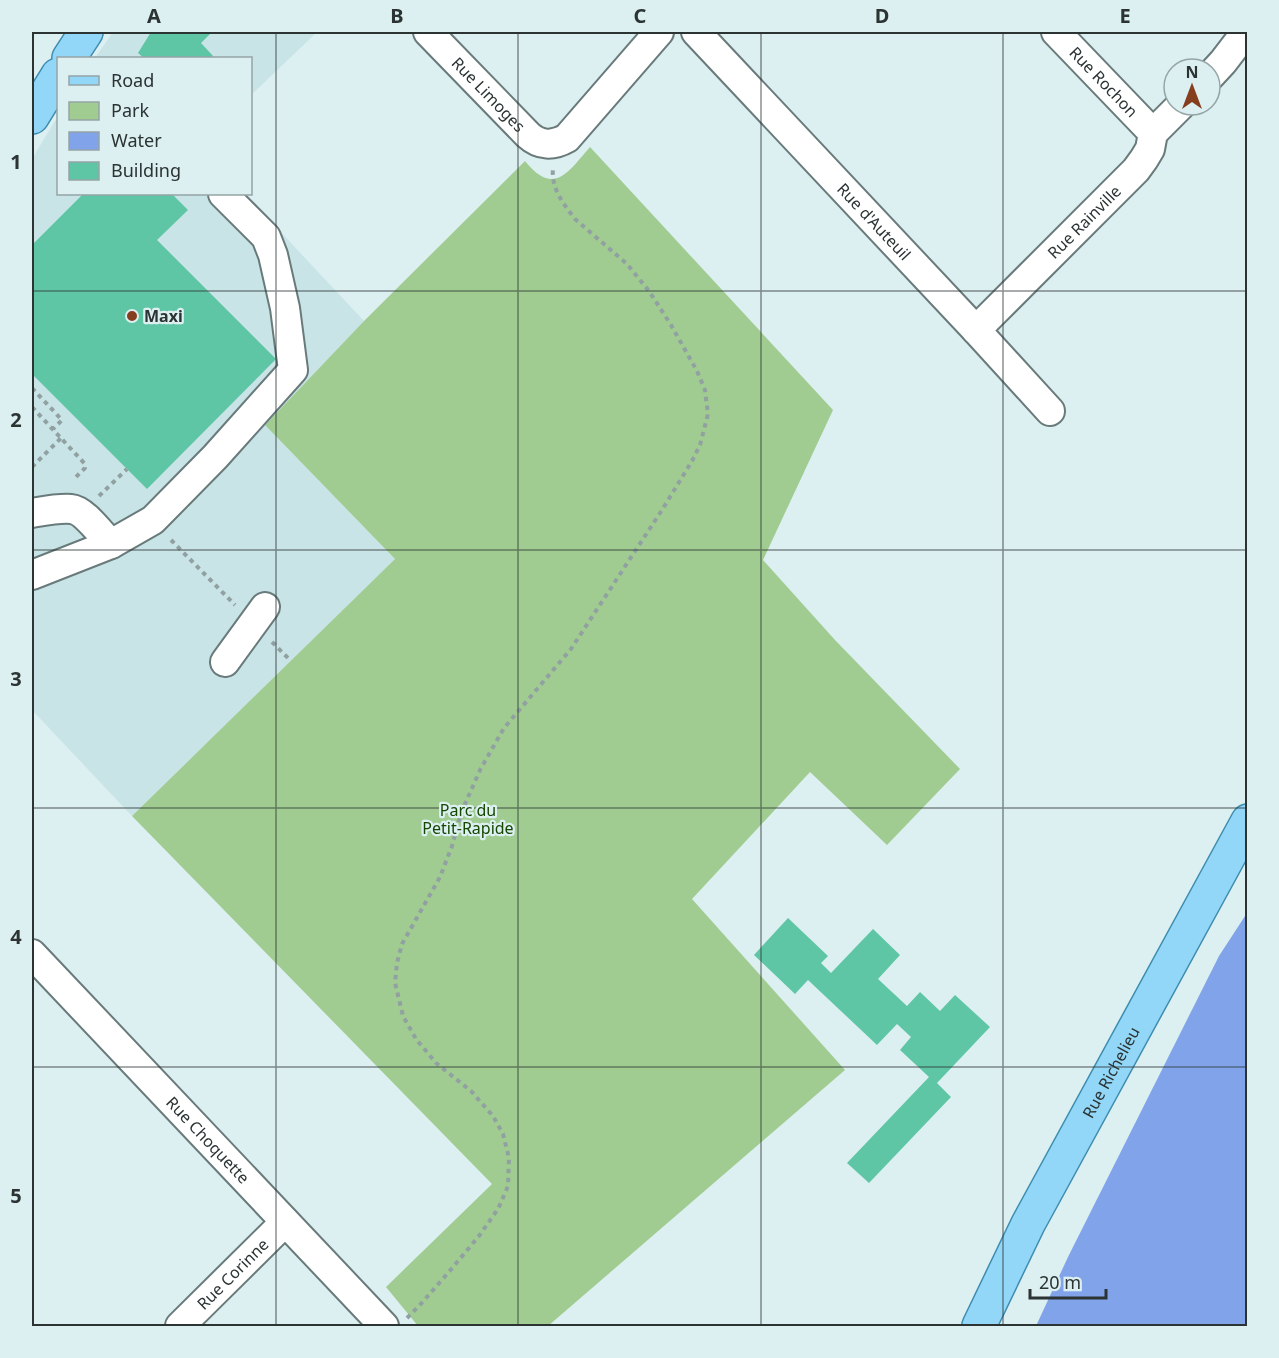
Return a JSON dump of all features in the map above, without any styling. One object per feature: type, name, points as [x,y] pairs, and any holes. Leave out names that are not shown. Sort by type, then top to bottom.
[{"type":"main road","points":[[32,117],[57,81]]},
{"type":"main road","name":"Rue Richelieu","points":[[979,1326],[1033,1214],[1248,821]]},
{"type":"street","name":"Rue Limoges","points":[[428,32],[532,139],[544,144],[556,143]]},
{"type":"street","points":[[556,143],[573,132],[659,32]]},
{"type":"street","name":"Rue d'Auteuil","points":[[696,32],[1050,411]]},
{"type":"street","name":"Rue Rochon","points":[[1056,32],[1153,133]]},
{"type":"street","points":[[1222,63],[1246,32]]},
{"type":"street","name":"Rue Rainville","points":[[976,330],[1136,170],[1150,149],[1153,133],[1169,117]]},
{"type":"street","points":[[32,575],[111,544],[153,520],[215,457],[293,370],[285,308],[273,255],[266,237],[225,195]]},
{"type":"street","points":[[32,513],[76,510],[83,514],[111,544]]},
{"type":"street","points":[[225,662],[253,608]]},
{"type":"street","name":"Rue Choquette","points":[[32,954],[285,1222],[393,1324]]},
{"type":"street","name":"Rue Corinne","points":[[180,1326],[285,1222]]},
{"type":"path","points":[[393,1324],[419,1306],[479,1236],[498,1209],[508,1186],[509,1158],[503,1134],[493,1116],[471,1091],[436,1063],[416,1039],[403,1016],[395,983],[402,944],[440,877],[461,813],[480,770],[504,728],[571,649],[662,510],[700,445],[708,414],[705,390],[698,371],[649,291],[627,264],[575,219],[558,195],[552,176],[556,143]]},
{"type":"path","points":[[32,388],[62,420],[53,429]]},
{"type":"path","points":[[32,407],[85,464],[85,468],[74,479]]},
{"type":"path","points":[[32,466],[61,438]]},
{"type":"path","points":[[95,500],[127,469]]},
{"type":"path","points":[[170,538],[253,608]]},
{"type":"path","points":[[265,635],[291,661]]},
{"type":"shaded area","points":[[113,32],[317,32],[252,94],[252,57],[96,57]]},
{"type":"shaded area","points":[[57,118],[57,195],[246,195],[364,321],[265,425],[395,559],[132,816],[32,710],[32,159]]},
{"type":"green space","name":"Parc du Petit-Rapide","points":[[590,147],[833,410],[763,560],[835,640],[960,769],[887,845],[810,772],[692,899],[845,1070],[548,1326],[418,1326],[386,1287],[492,1184],[132,816],[395,559],[265,425],[364,321],[525,161],[544,178],[553,179],[567,172]]},
{"type":"water","points":[[1247,913],[1247,1326],[1036,1326],[1068,1257],[1219,956]]},
{"type":"building","points":[[151,32],[212,32],[201,43],[212,57],[143,57],[138,53]]},
{"type":"building","points":[[82,195],[173,195],[188,210],[157,240],[276,359],[147,489],[32,374],[32,245]]},
{"type":"building","points":[[788,918],[828,956],[821,963],[831,973],[873,929],[900,955],[878,979],[907,1006],[920,992],[940,1011],[955,995],[990,1027],[937,1083],[951,1097],[869,1183],[847,1163],[929,1077],[900,1050],[911,1037],[897,1024],[877,1045],[808,980],[795,994],[754,955]]},
{"type":"place","name":"Maxi","points":[[132,316]]}]
